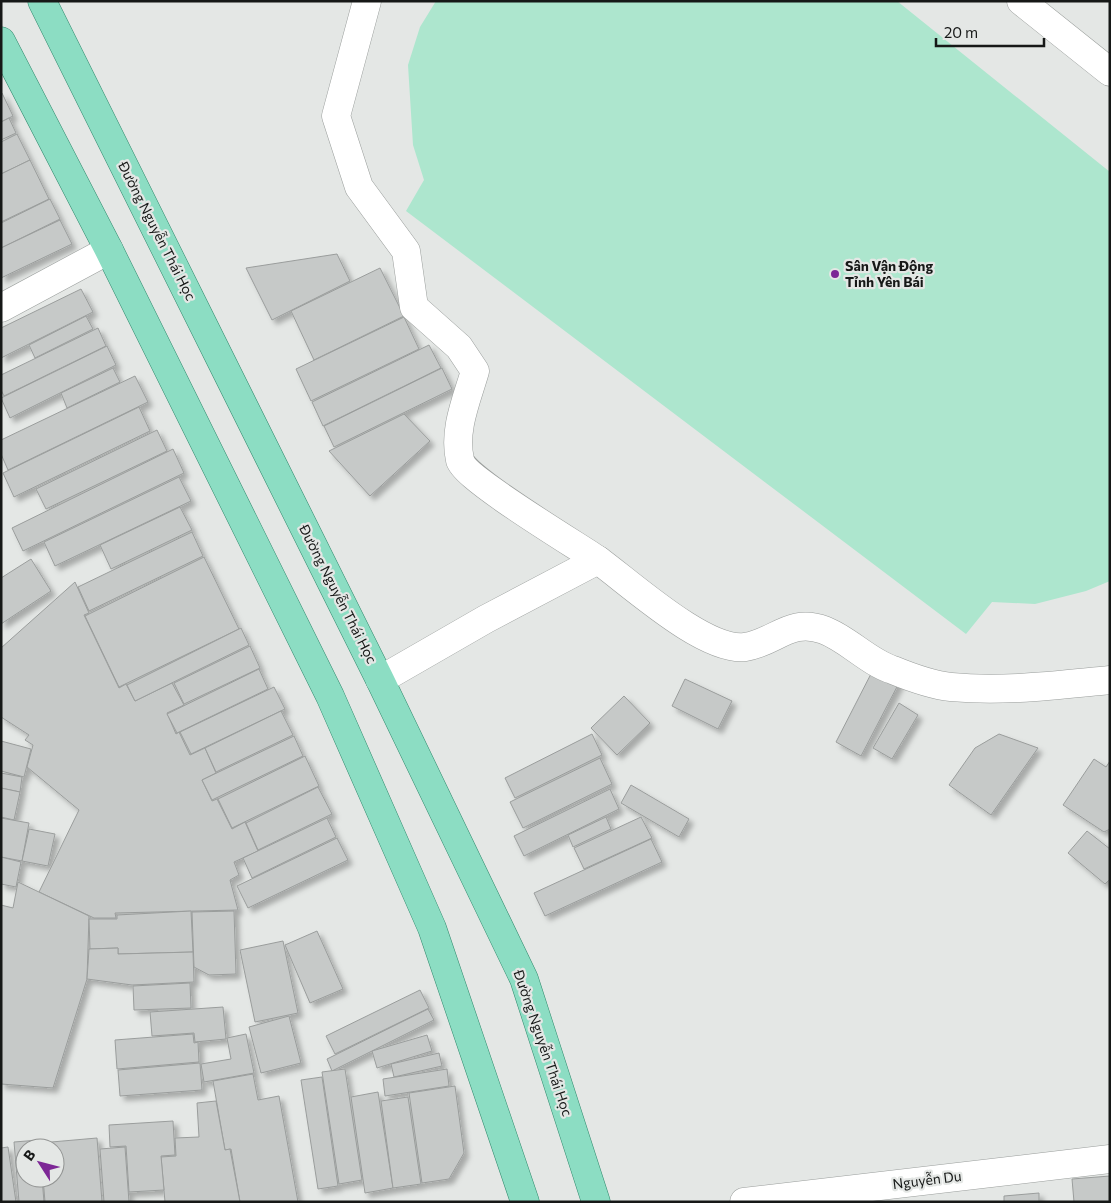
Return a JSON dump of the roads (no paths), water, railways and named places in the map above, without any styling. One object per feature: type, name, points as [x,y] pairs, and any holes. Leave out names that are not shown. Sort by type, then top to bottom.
[{"type":"main road","name":"Đường Nguyễn Thái Học","points":[[42,1],[380,680],[524,979],[596,1202]]},
{"type":"main road","points":[[1,41],[108,250],[330,696],[432,928],[525,1202]]},
{"type":"street","points":[[366,1],[336,116],[359,187],[406,251],[414,307],[460,347],[475,371],[456,438],[460,462],[482,483],[598,560],[696,633],[727,646],[744,647],[759,643],[798,626],[824,630],[891,670],[950,687],[1028,688],[1110,680]]},
{"type":"street","points":[[1025,2],[1110,72]]},
{"type":"street","points":[[1,308],[108,250]]},
{"type":"street","points":[[380,680],[486,619],[598,560]]},
{"type":"street","name":"Nguyễn Du","points":[[744,1202],[1110,1159]]},
{"type":"place","name":"Sân Vận Động Tỉnh Yên Bái","points":[[835,274]]}]
